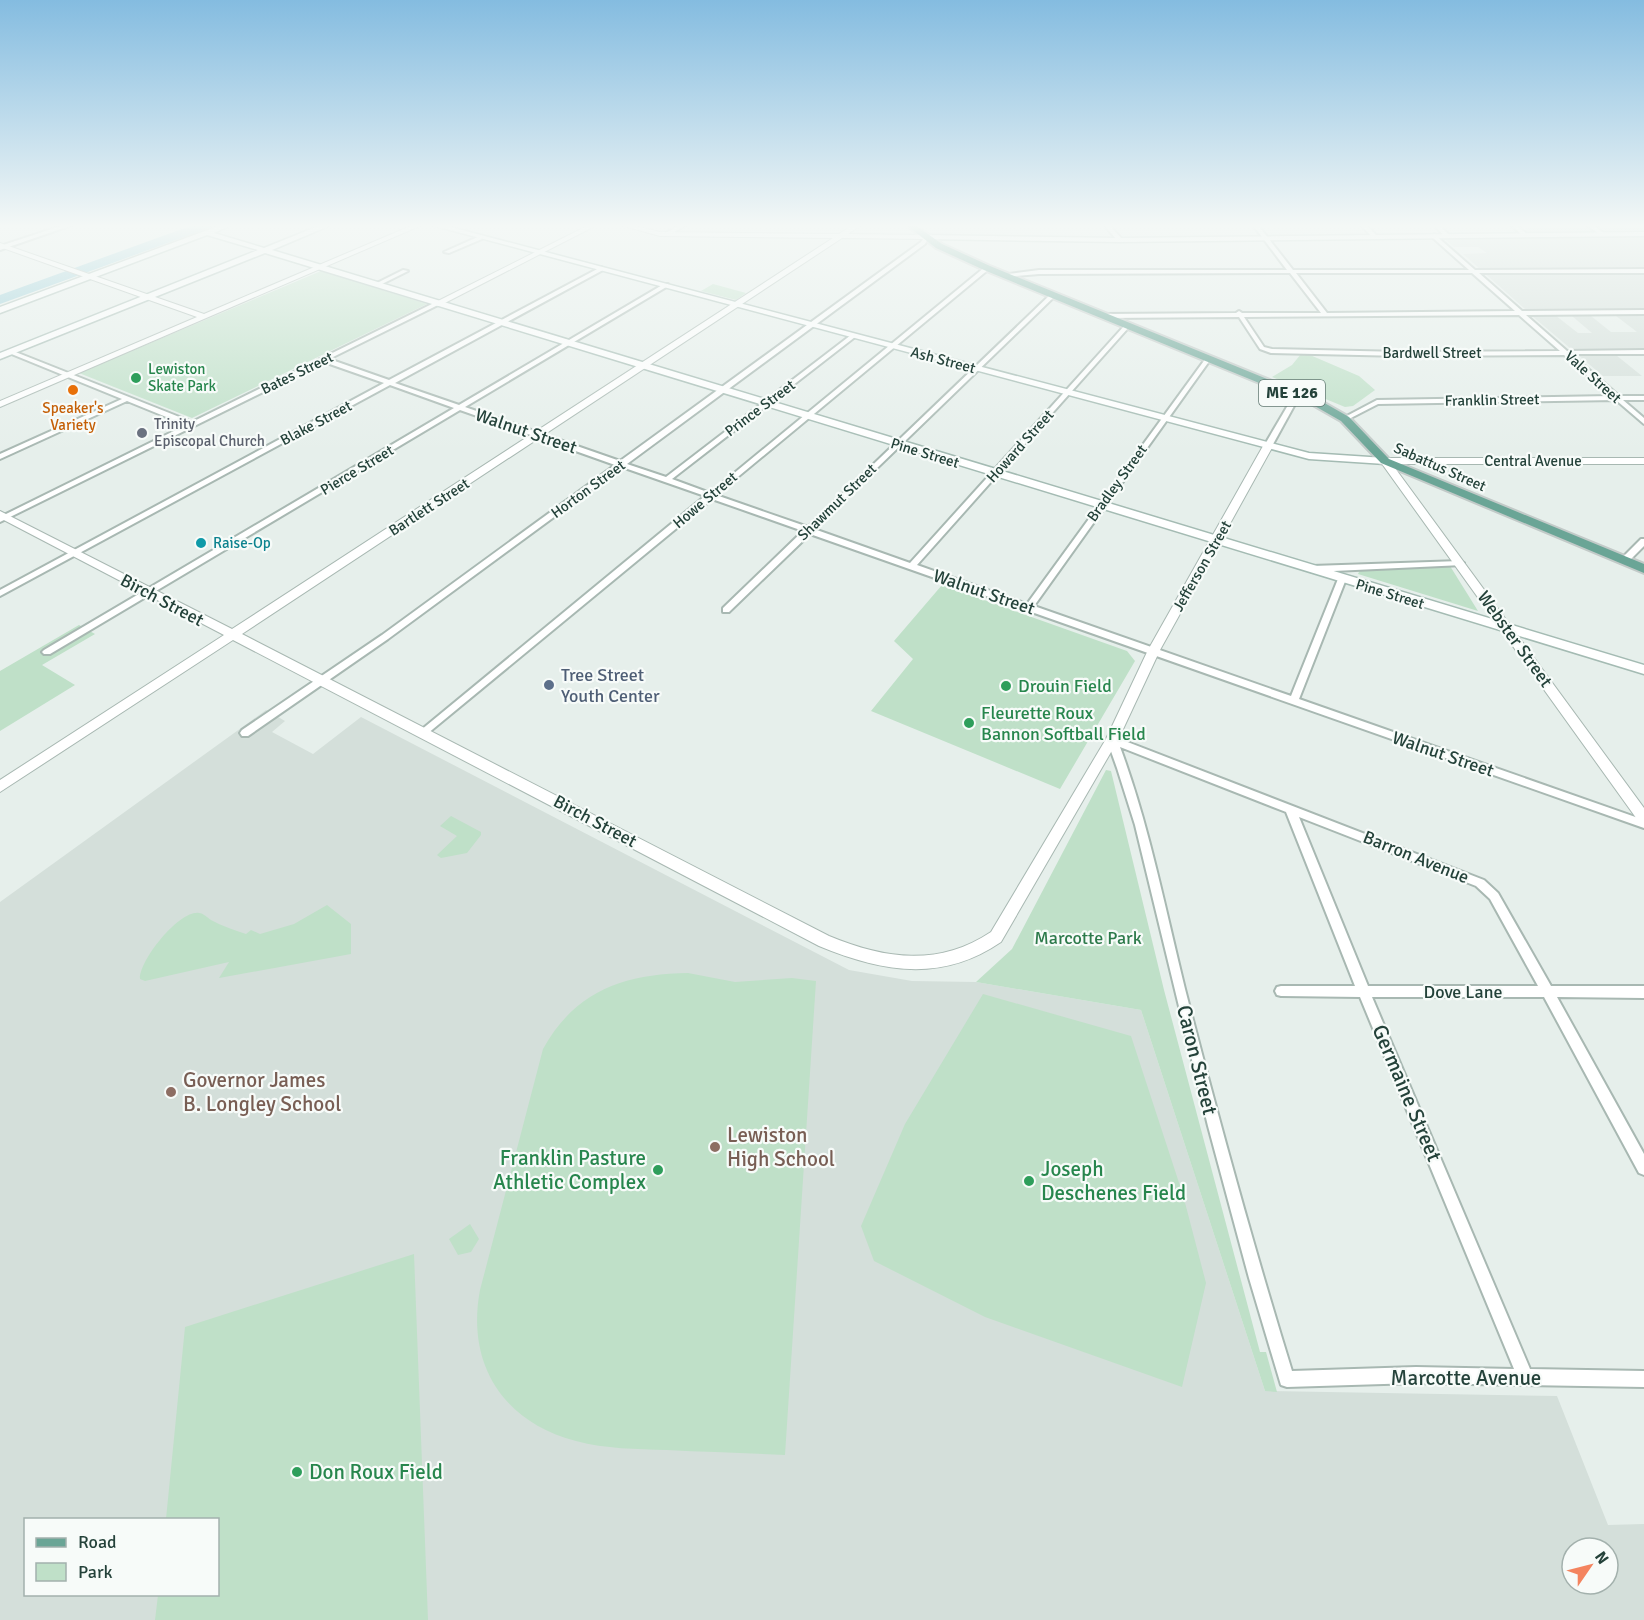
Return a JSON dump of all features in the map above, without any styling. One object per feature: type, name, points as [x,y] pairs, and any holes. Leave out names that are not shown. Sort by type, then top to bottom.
[{"type":"main road","points":[[0,310],[24,301]]},
{"type":"main road","points":[[0,356],[139,301]]},
{"type":"main road","name":"Pine Street","points":[[425,301],[1644,670]]},
{"type":"main road","name":"Ash Street","points":[[719,301],[1268,446],[1318,458],[1385,461]]},
{"type":"main road","name":"Sabattus Street","points":[[1067,301],[1297,395],[1345,419],[1385,461],[1644,569]]},
{"type":"street","points":[[158,301],[205,317]]},
{"type":"street","points":[[0,404],[243,301]]},
{"type":"street","name":"Bates Street","points":[[2,517],[443,301]]},
{"type":"street","name":"Blake Street","points":[[0,593],[543,301]]},
{"type":"street","name":"Pierce Street","points":[[47,652],[570,345],[641,301]]},
{"type":"street","name":"Bartlett Street","points":[[0,786],[746,301]]},
{"type":"street","name":"Horton Street","points":[[245,734],[322,683],[845,301]]},
{"type":"street","name":"Howe Street","points":[[424,732],[947,301]]},
{"type":"street","name":"Shawmut Street","points":[[726,610],[1047,301]]},
{"type":"street","points":[[1314,301],[1324,313]]},
{"type":"street","name":"Vale Street","points":[[1507,301],[1644,422]]},
{"type":"street","points":[[1103,315],[1644,312]]},
{"type":"street","name":"Bardwell Street","points":[[1239,313],[1262,348],[1271,351],[1403,354],[1644,352]]},
{"type":"street","name":"Howard Street","points":[[912,566],[1127,326]]},
{"type":"street","name":"Prince Street","points":[[667,480],[853,336]]},
{"type":"street","points":[[11,352],[192,425]]},
{"type":"street","name":"Bradley Street","points":[[1028,608],[1208,359]]},
{"type":"street","name":"Walnut Street","points":[[325,360],[1644,824]]},
{"type":"street","name":"Jefferson Street","points":[[1112,740],[1154,650],[1297,395]]},
{"type":"street","name":"Franklin Street","points":[[1345,419],[1377,402],[1644,398]]},
{"type":"street","points":[[0,457],[127,399]]},
{"type":"street","name":"Central Avenue","points":[[1385,461],[1644,461]]},
{"type":"street","name":"Webster Street","points":[[1385,461],[1644,818]]},
{"type":"street","name":"Birch Street","points":[[2,517],[322,683],[424,732],[824,941],[872,958],[906,962],[950,960],[969,956],[996,937],[1112,740]]},
{"type":"street","points":[[1624,561],[1644,541]]},
{"type":"street","points":[[1308,569],[1460,563]]},
{"type":"street","points":[[1294,701],[1342,579]]},
{"type":"street","name":"Barron Avenue","points":[[1112,740],[1480,883],[1494,896],[1644,1168]]},
{"type":"street","name":"Caron Street","points":[[1112,740],[1121,763],[1145,852],[1219,1145],[1287,1379]]},
{"type":"street","name":"Germaine Street","points":[[1290,808],[1525,1377]]},
{"type":"street","name":"Dove Lane","points":[[1281,991],[1644,992]]},
{"type":"street","name":"Marcotte Avenue","points":[[1287,1379],[1416,1376],[1644,1380]]},
{"type":"shaded area","points":[[1516,301],[1644,301],[1644,350],[1611,351],[1642,376],[1603,376],[1531,315],[1555,315],[1578,333],[1592,333],[1572,316],[1591,316],[1611,332],[1637,332],[1607,309],[1525,309]]},
{"type":"shaded area","name":"Lewiston High School","points":[[266,710],[285,721],[272,732],[313,754],[361,717],[849,970],[912,981],[976,982],[1141,1010],[1265,1391],[1557,1396],[1608,1525],[1644,1524],[1644,1620],[0,1620],[0,902]]},
{"type":"green space","points":[[251,301],[416,301],[427,304],[192,418],[79,373]]},
{"type":"green space","points":[[1301,354],[1310,355],[1359,376],[1375,390],[1353,406],[1345,407],[1272,377],[1292,365]]},
{"type":"green space","points":[[1450,566],[1478,611],[1358,574],[1360,570]]},
{"type":"green space","name":"Drouin Field","points":[[942,585],[1127,651],[1135,661],[1060,789],[871,711],[913,659],[894,641]]},
{"type":"green space","points":[[79,625],[95,634],[42,665],[75,685],[0,731],[0,671]]},
{"type":"green space","name":"Marcotte Park","points":[[1106,770],[1111,771],[1164,990],[1260,1352],[1266,1352],[1277,1392],[1265,1391],[1141,1010],[976,982],[1012,949]]},
{"type":"green space","points":[[451,816],[481,832],[481,835],[467,853],[441,858],[437,855],[457,836],[440,826]]},
{"type":"green space","points":[[327,905],[351,924],[351,954],[219,978],[229,962],[145,981],[140,979],[141,971],[153,949],[171,928],[191,914],[201,913],[219,924],[246,934],[251,930],[260,934],[294,924]]},
{"type":"green space","name":"Franklin Pasture Athletic Complex","points":[[688,973],[735,982],[792,978],[816,981],[785,1455],[610,1447],[587,1444],[550,1432],[528,1420],[495,1386],[485,1365],[479,1342],[477,1317],[480,1290],[543,1049],[570,1013],[586,1000],[604,990],[622,982],[643,977]]},
{"type":"green space","name":"Joseph Deschenes Field","points":[[983,994],[1131,1036],[1183,1195],[1206,1283],[1182,1387],[985,1317],[874,1261],[861,1226],[905,1124]]},
{"type":"green space","points":[[470,1224],[479,1239],[471,1252],[458,1255],[449,1239]]},
{"type":"green space","name":"Don Roux Field","points":[[414,1254],[428,1620],[155,1620],[158,1596],[219,1596],[219,1518],[166,1518],[185,1327]]},
{"type":"place","name":"Lewiston Skate Park","points":[[136,378]]},
{"type":"place","name":"Speaker's Variety","points":[[73,390]]},
{"type":"place","name":"Trinity Episcopal Church","points":[[142,433]]},
{"type":"place","name":"Raise-Op","points":[[201,543]]},
{"type":"place","name":"Tree Street Youth Center","points":[[549,685]]},
{"type":"place","name":"Drouin Field","points":[[1006,686]]},
{"type":"place","name":"Fleurette Roux Bannon Softball Field","points":[[969,723]]},
{"type":"place","name":"Governor James B. Longley School","points":[[171,1092]]},
{"type":"place","name":"Lewiston High School","points":[[715,1147]]},
{"type":"place","name":"Franklin Pasture Athletic Complex","points":[[658,1170]]},
{"type":"place","name":"Joseph Deschenes Field","points":[[1029,1181]]},
{"type":"place","name":"Don Roux Field","points":[[297,1472]]}]
